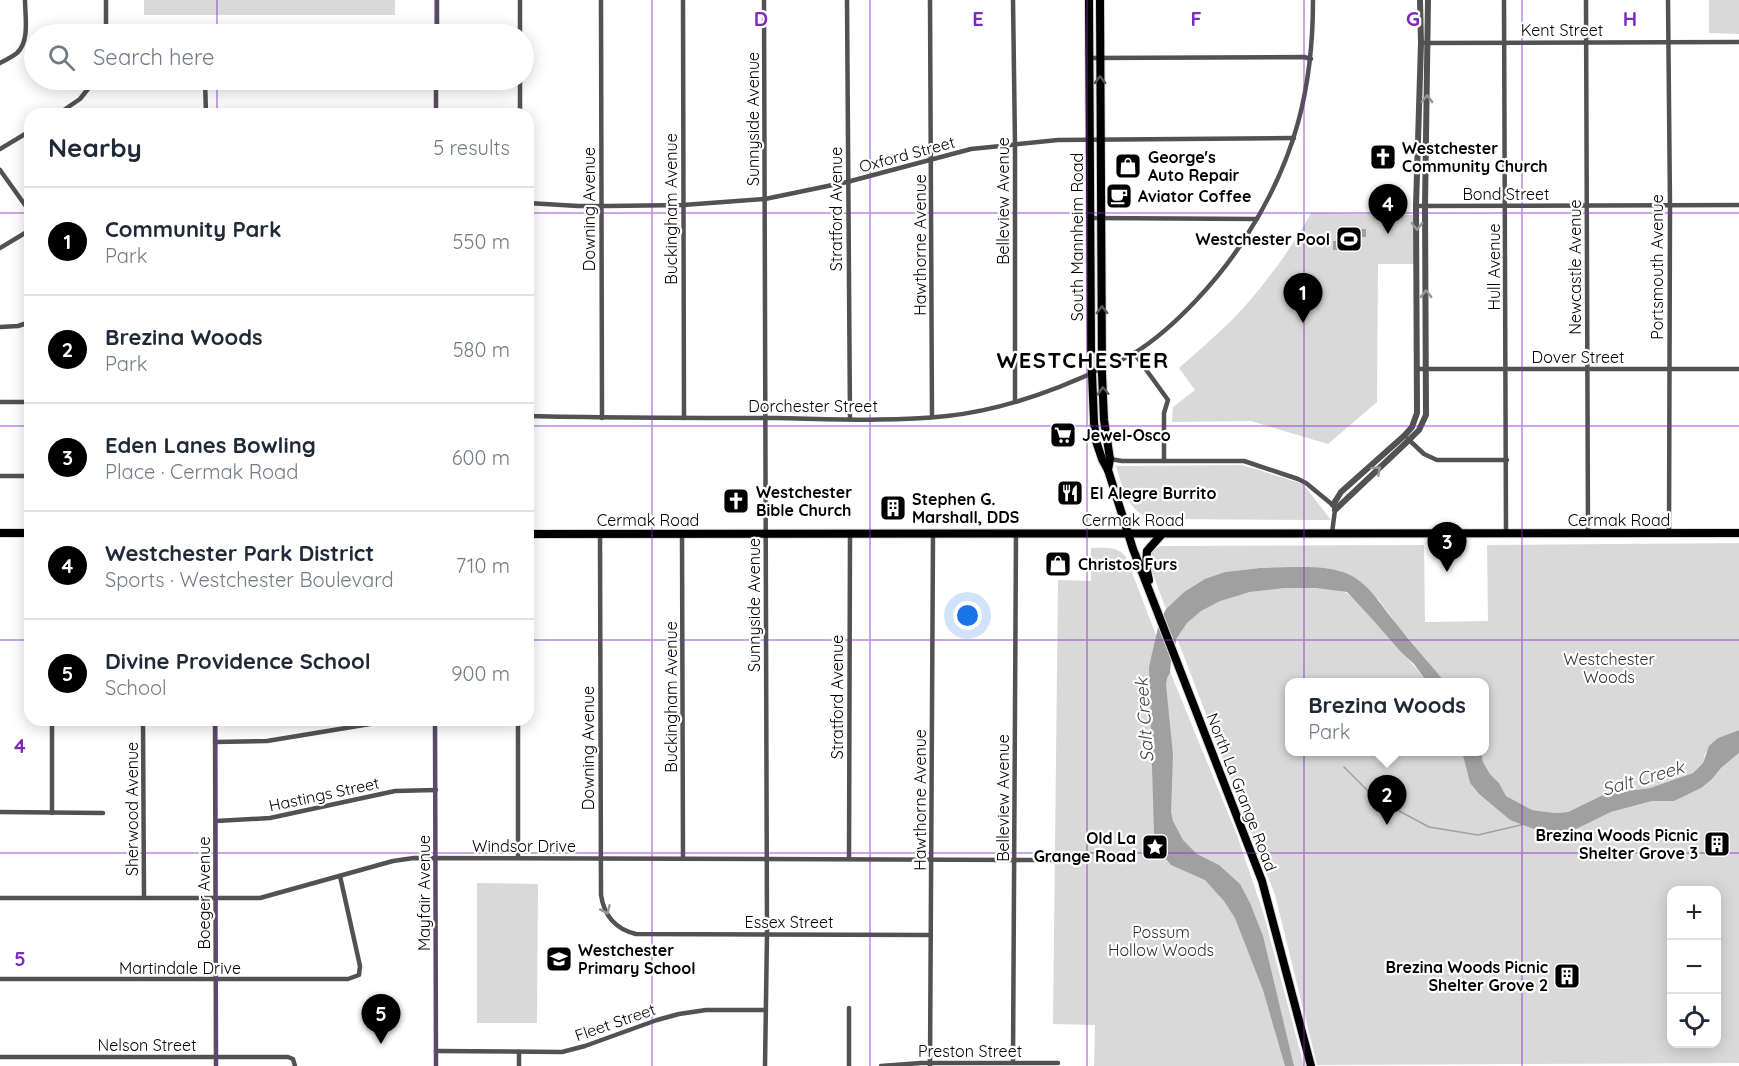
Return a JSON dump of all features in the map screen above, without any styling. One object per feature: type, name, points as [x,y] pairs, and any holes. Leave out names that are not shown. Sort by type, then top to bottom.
[{"type":"main road","name":"South Mannheim Road","points":[[1089,0],[1092,373],[1096,441],[1108,470],[1128,534]]},
{"type":"main road","name":"South Mannheim Road","points":[[1100,0],[1102,369],[1104,420],[1110,459],[1108,470]]},
{"type":"main road","points":[[0,533],[24,533]]},
{"type":"main road","name":"Cermak Road","points":[[534,534],[1739,533]]},
{"type":"main road","name":"North La Grange Road","points":[[1128,534],[1262,882],[1311,1066]]},
{"type":"main road","points":[[1152,600],[1146,566],[1147,551],[1162,534]]},
{"type":"street","points":[[25,0],[25,24]]},
{"type":"street","points":[[106,0],[106,24]]},
{"type":"street","points":[[436,24],[437,0]]},
{"type":"street","points":[[519,0],[520,24]]},
{"type":"street","name":"Downing Avenue","points":[[601,0],[602,418]]},
{"type":"street","name":"Buckingham Avenue","points":[[683,0],[684,418]]},
{"type":"street","name":"Sunnyside Avenue","points":[[764,0],[767,934],[765,1066]]},
{"type":"street","name":"Stratford Avenue","points":[[847,0],[849,419]]},
{"type":"street","name":"Hawthorne Avenue","points":[[930,0],[932,417]]},
{"type":"street","name":"Belleview Avenue","points":[[1012,0],[1015,144],[1015,402]]},
{"type":"street","name":"Dorchester Street","points":[[534,417],[849,419],[932,417],[971,412],[1015,402],[1066,385],[1134,353],[1175,320],[1211,284],[1242,244],[1280,176],[1294,138],[1306,94],[1313,37],[1313,0]]},
{"type":"street","points":[[1332,532],[1334,507],[1407,438],[1419,430],[1426,415],[1424,43],[1420,0]]},
{"type":"street","points":[[1407,438],[1417,413],[1416,206],[1428,0]]},
{"type":"street","name":"Hull Avenue","points":[[1504,0],[1506,534]]},
{"type":"street","name":"Newcastle Avenue","points":[[1586,0],[1588,534]]},
{"type":"street","name":"Portsmouth Avenue","points":[[1668,0],[1669,533]]},
{"type":"street","points":[[0,63],[17,53],[24,40]]},
{"type":"street","name":"Kent Street","points":[[1424,43],[1739,42]]},
{"type":"street","points":[[1089,58],[1311,58]]},
{"type":"street","points":[[67,108],[80,99],[87,90]]},
{"type":"street","points":[[206,90],[206,108]]},
{"type":"street","points":[[436,90],[436,108]]},
{"type":"street","points":[[520,90],[520,108]]},
{"type":"street","points":[[0,149],[24,135]]},
{"type":"street","name":"Oxford Street","points":[[534,203],[601,206],[683,205],[765,199],[847,182],[971,149],[1058,140],[1294,138]]},
{"type":"street","points":[[0,170],[24,204]]},
{"type":"street","name":"Bond Street","points":[[1416,206],[1739,205]]},
{"type":"street","points":[[1091,218],[1257,219]]},
{"type":"street","points":[[0,248],[24,234]]},
{"type":"street","points":[[0,327],[24,323]]},
{"type":"street","points":[[1134,353],[1168,400],[1164,413],[1164,461]]},
{"type":"street","name":"Dover Street","points":[[1417,369],[1739,369]]},
{"type":"street","points":[[0,402],[24,402]]},
{"type":"street","points":[[1407,438],[1424,454],[1437,460],[1507,460]]},
{"type":"street","points":[[1110,459],[1245,462],[1300,480],[1334,507]]},
{"type":"street","points":[[1108,470],[1122,461]]},
{"type":"street","points":[[0,476],[24,476]]},
{"type":"street","name":"Downing Avenue","points":[[600,534],[601,895],[606,914],[616,925],[636,934],[647,934]]},
{"type":"street","name":"Buckingham Avenue","points":[[682,534],[683,859]]},
{"type":"street","name":"Stratford Avenue","points":[[849,859],[850,534]]},
{"type":"street","name":"Hawthorne Avenue","points":[[930,1064],[933,534]]},
{"type":"street","name":"Belleview Avenue","points":[[1013,1062],[1016,534]]},
{"type":"street","points":[[52,726],[52,813]]},
{"type":"street","name":"Sherwood Avenue","points":[[143,726],[144,898]]},
{"type":"street","name":"Boeger Avenue","points":[[215,726],[216,1066]]},
{"type":"street","points":[[215,742],[267,741],[358,726]]},
{"type":"street","name":"Mayfair Avenue","points":[[435,726],[436,1066]]},
{"type":"street","points":[[518,726],[518,858]]},
{"type":"street","name":"Hastings Street","points":[[216,821],[270,818],[395,791],[436,790]]},
{"type":"street","points":[[0,812],[103,813]]},
{"type":"street","name":"Windsor Drive","points":[[0,898],[261,898],[398,860],[436,858],[1053,860]]},
{"type":"street","name":"Martindale Drive","points":[[0,979],[348,979],[358,975],[360,971],[359,957],[340,876]]},
{"type":"street","name":"Essex Street","points":[[647,934],[932,934]]},
{"type":"street","points":[[849,1008],[849,1066]]},
{"type":"street","name":"Fleet Street","points":[[436,1052],[556,1052],[578,1049],[657,1020],[692,1012],[765,1010]]},
{"type":"street","points":[[519,1052],[519,1066]]},
{"type":"street","name":"Nelson Street","points":[[0,1057],[288,1057],[293,1059],[295,1066]]},
{"type":"street","name":"Preston Street","points":[[881,1066],[905,1063],[1058,1063]]},
{"type":"green space","points":[[144,0],[395,0],[395,15],[144,15]]},
{"type":"green space","points":[[1709,0],[1739,0],[1739,34],[1709,33]]},
{"type":"green space","points":[[1311,213],[1413,215],[1414,264],[1378,264],[1377,402],[1328,444],[1251,421],[1172,422],[1173,407],[1195,390],[1179,368],[1228,324],[1256,293],[1276,268]]},
{"type":"green space","points":[[1242,465],[1303,484],[1331,520],[1152,519],[1144,516],[1131,505],[1116,466]]},
{"type":"green space","name":"Westchester Woods","points":[[1739,543],[1739,730],[1718,738],[1705,754],[1703,763],[1693,773],[1650,788],[1605,794],[1568,812],[1532,810],[1506,796],[1483,762],[1482,756],[1489,756],[1489,678],[1442,678],[1379,600],[1341,571],[1315,568],[1260,568],[1225,572],[1184,592],[1166,609],[1150,566],[1151,551],[1161,546],[1424,545],[1425,622],[1488,621],[1487,545]]},
{"type":"green space","name":"Possum Hollow Woods","points":[[1091,548],[1115,549],[1126,557],[1237,835],[1263,912],[1304,1066],[1094,1066],[1095,1025],[1053,1024],[1058,580],[1091,581]]},
{"type":"green space","points":[[1285,588],[1332,589],[1345,592],[1387,634],[1424,678],[1285,678],[1285,756],[1463,756],[1470,783],[1479,794],[1510,820],[1570,832],[1611,812],[1652,801],[1674,801],[1712,779],[1739,753],[1739,1063],[1317,1065],[1275,895],[1177,638],[1188,622],[1198,613],[1208,606],[1233,596]]},
{"type":"green space","points":[[477,883],[538,884],[537,1023],[477,1023]]},
{"type":"shaded area","name":"Westchester Pool","points":[[1342,229],[1366,229],[1366,237],[1355,237],[1356,249],[1333,250],[1333,241],[1342,241]]},
{"type":"shaded area","name":"Salt Creek","points":[[1302,567],[1323,568],[1352,576],[1372,593],[1442,678],[1424,678],[1414,664],[1347,592],[1316,588],[1285,588],[1250,592],[1220,601],[1201,611],[1187,623],[1177,638],[1166,685],[1173,755],[1171,812],[1173,821],[1183,840],[1197,854],[1219,865],[1240,884],[1250,903],[1263,936],[1294,1066],[1285,1066],[1263,990],[1235,918],[1224,901],[1205,880],[1171,865],[1158,849],[1154,833],[1149,667],[1159,623],[1166,609],[1184,592],[1205,579],[1225,572]]},
{"type":"shaded area","name":"Salt Creek","points":[[1739,730],[1739,753],[1701,788],[1674,801],[1652,801],[1611,812],[1570,832],[1558,834],[1534,829],[1510,820],[1479,794],[1470,783],[1463,756],[1482,756],[1490,774],[1499,783],[1506,796],[1532,810],[1555,813],[1568,812],[1605,794],[1650,788],[1693,773],[1703,763],[1709,746],[1718,738]]},
{"type":"waterway","points":[[1344,767],[1375,798],[1429,827],[1478,835],[1525,824]]},
{"type":"place","name":"Westchester Community Church","points":[[1383,157]]},
{"type":"place","name":"George's Auto Repair","points":[[1128,166]]},
{"type":"place","name":"Aviator Coffee","points":[[1119,196]]},
{"type":"place","name":"Westchester Park District","points":[[1388,234]]},
{"type":"place","name":"Westchester Pool","points":[[1349,239]]},
{"type":"place","name":"Community Park","points":[[1303,323]]},
{"type":"place","name":"Jewel-Osco","points":[[1063,435]]},
{"type":"place","name":"El Alegre Burrito","points":[[1070,493]]},
{"type":"place","name":"Westchester Bible Church","points":[[736,501]]},
{"type":"place","name":"Stephen G. Marshall, DDS","points":[[893,508]]},
{"type":"place","name":"Christos Furs","points":[[1058,564]]},
{"type":"place","name":"Eden Lanes Bowling","points":[[1447,572]]},
{"type":"place","name":"Brezina Woods","points":[[1387,825]]},
{"type":"place","name":"Brezina Woods Picnic Shelter Grove 3","points":[[1717,844]]},
{"type":"place","name":"Old La Grange Road","points":[[1155,847]]},
{"type":"place","name":"Westchester Primary School","points":[[559,959]]},
{"type":"place","name":"Brezina Woods Picnic Shelter Grove 2","points":[[1567,976]]},
{"type":"place","name":"Divine Providence School","points":[[381,1044]]},
{"type":"district","name":"WESTCHESTER","points":[[1083,360]]}]
